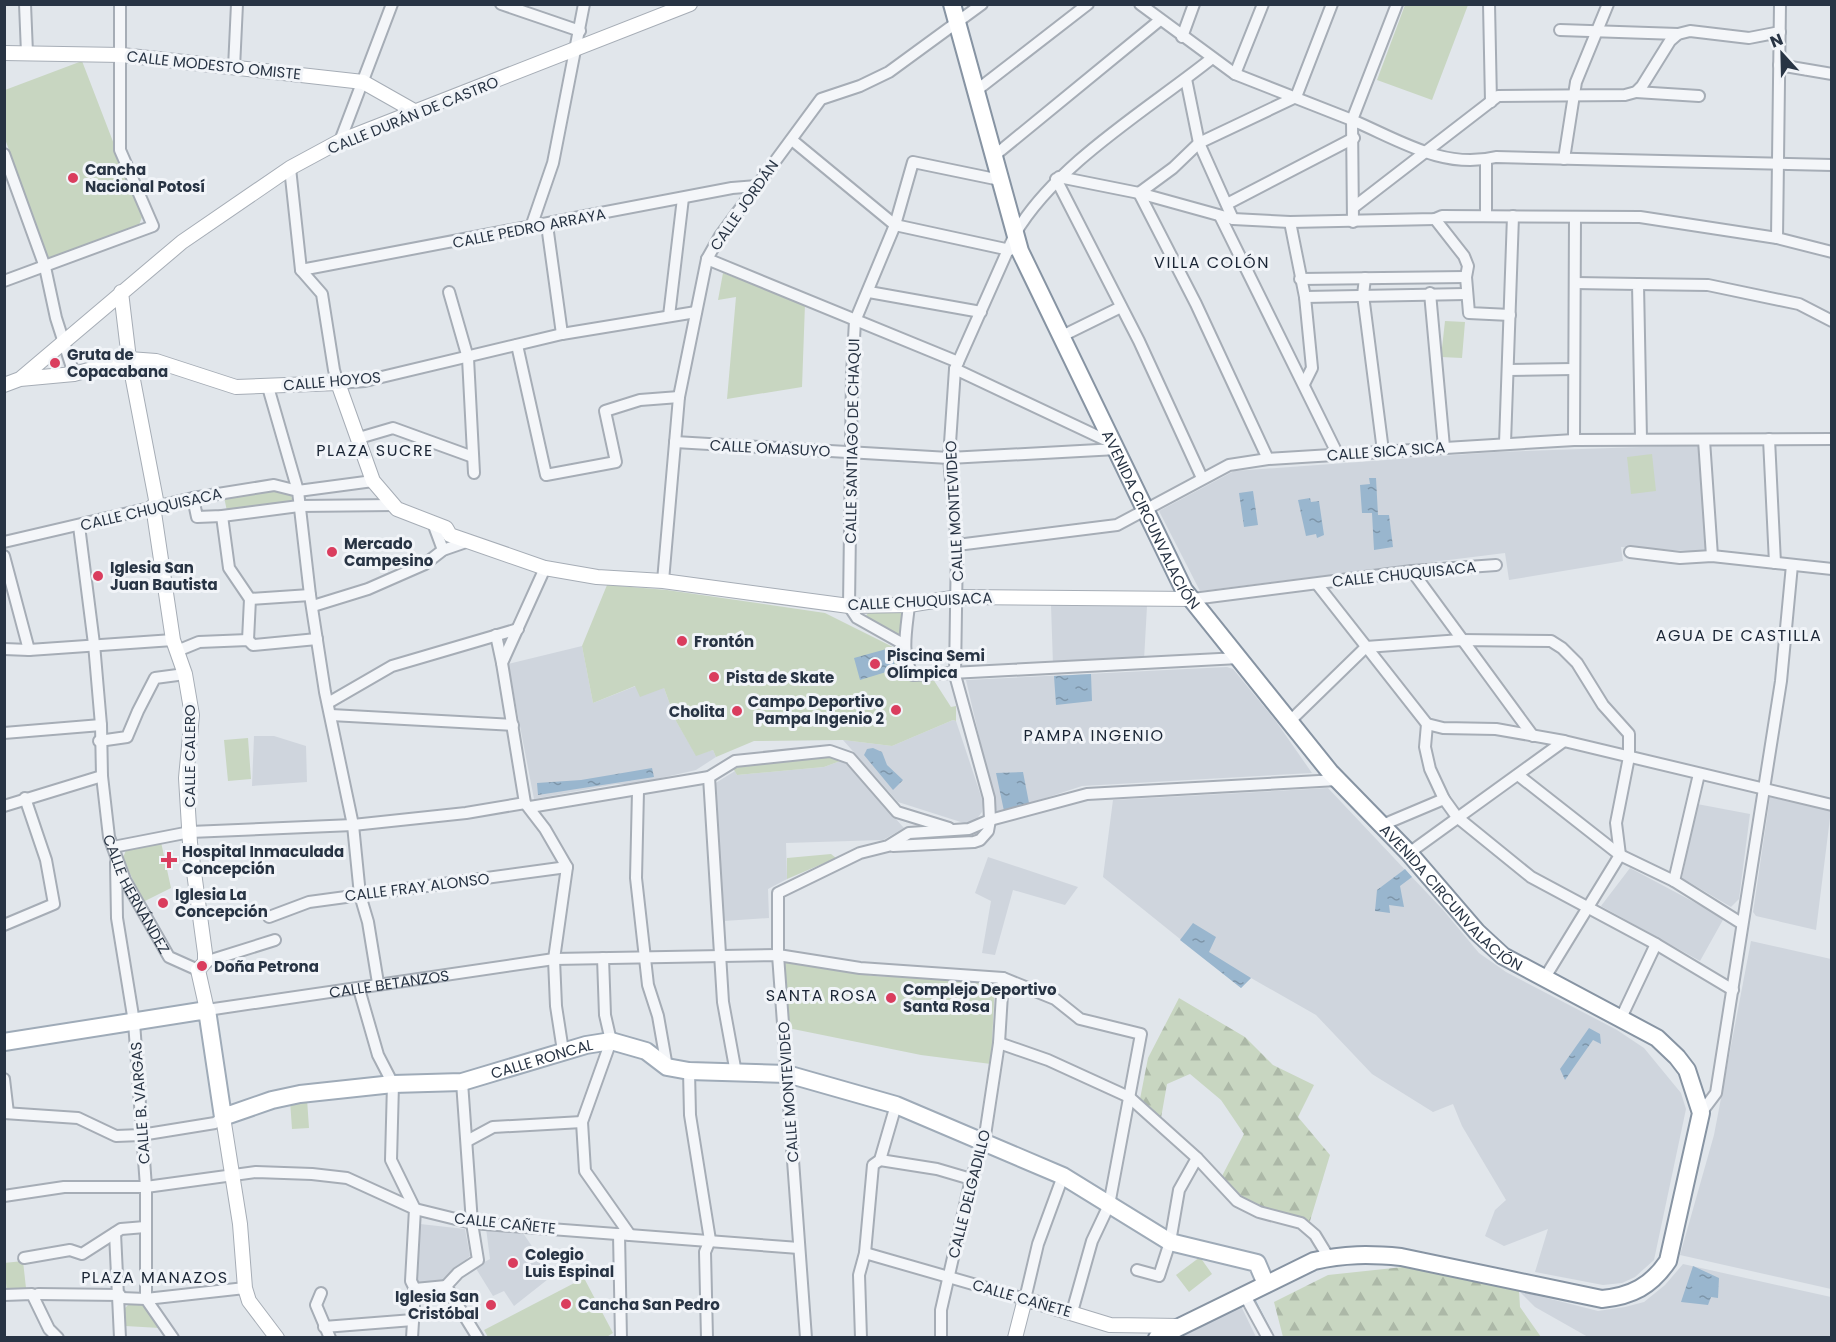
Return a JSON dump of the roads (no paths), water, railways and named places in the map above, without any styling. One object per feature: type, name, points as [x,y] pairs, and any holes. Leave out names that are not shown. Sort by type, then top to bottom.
[{"type":"main road","name":"CALLE DURÁN DE CASTRO","points":[[20,380],[182,242],[290,168],[340,141],[576,51],[690,4]]},
{"type":"main road","name":"AVENIDA CIRCUNVALACIÓN","points":[[952,4],[994,156],[1012,242],[1115,446],[1184,590],[1337,780],[1409,854],[1477,932],[1503,956],[1657,1038],[1677,1056],[1693,1083],[1701,1113],[1668,1261],[1657,1276],[1625,1297],[1602,1299],[1401,1257],[1367,1253],[1314,1261],[1157,1338]]},
{"type":"main road","name":"CALLE MODESTO OMISTE","points":[[4,53],[122,55],[363,82],[416,112]]},
{"type":"main road","name":"CALLE CALERO","points":[[121,292],[129,359],[155,505],[175,645],[185,674],[192,715],[186,778],[201,966]]},
{"type":"main road","name":"CALLE HOYOS","points":[[4,385],[20,380],[74,374],[129,359],[156,361],[236,387],[338,383]]},
{"type":"main road","points":[[338,383],[373,481]]},
{"type":"main road","name":"CALLE CHUQUISACA","points":[[373,481],[397,509],[446,528],[450,535],[545,568],[597,577],[663,581],[849,606],[909,605],[958,597],[1192,599]]},
{"type":"main road","points":[[201,966],[240,1224],[245,1288],[249,1301],[277,1338]]},
{"type":"main road","name":"CALLE BETANZOS","points":[[4,1042],[207,1010]]},
{"type":"main road","name":"CALLE RONCAL","points":[[223,1117],[272,1100],[300,1094],[393,1084],[462,1082],[563,1051],[611,1041],[646,1051],[667,1067],[689,1071],[788,1074],[896,1105],[1063,1176],[1170,1242],[1257,1263],[1266,1284]]},
{"type":"main road","points":[[1015,1338],[1025,1299]]},
{"type":"main road","name":"CALLE CAÑETE","points":[[1025,1299],[1110,1325],[1182,1326]]},
{"type":"street","points":[[25,4],[27,53]]},
{"type":"street","points":[[4,281],[153,226],[120,150],[122,55],[120,4]]},
{"type":"street","points":[[234,68],[237,4]]},
{"type":"street","points":[[340,141],[392,4]]},
{"type":"street","points":[[501,4],[580,30]]},
{"type":"street","points":[[531,227],[553,163],[584,4]]},
{"type":"street","name":"CALLE JORDÁN","points":[[663,581],[679,397],[706,259],[821,99],[860,86],[890,72],[982,4]]},
{"type":"street","points":[[977,90],[1088,4]]},
{"type":"street","points":[[1140,4],[1211,59],[1235,74],[1426,152],[1462,162],[1496,157],[1832,165]]},
{"type":"street","points":[[1182,37],[1194,4]]},
{"type":"street","points":[[1235,74],[1263,4]]},
{"type":"street","points":[[1139,193],[1173,168],[1199,143],[1296,97],[1332,4]]},
{"type":"street","points":[[1353,222],[1354,138],[1352,120],[1397,4]]},
{"type":"street","points":[[1489,4],[1491,102]]},
{"type":"street","points":[[1563,159],[1573,96],[1608,4]]},
{"type":"street","points":[[1777,238],[1780,4]]},
{"type":"street","points":[[994,156],[1160,20]]},
{"type":"street","points":[[1560,30],[1678,34],[1690,31],[1749,38],[1780,32]]},
{"type":"street","points":[[1636,92],[1670,41],[1678,34]]},
{"type":"street","name":"CALLE MONTEVIDEO","points":[[990,820],[989,798],[955,675],[957,546],[949,458],[957,366],[1012,242],[1025,218],[1058,178],[1211,59]]},
{"type":"street","points":[[1779,65],[1832,74]]},
{"type":"street","points":[[1186,79],[1199,143],[1233,219]]},
{"type":"street","points":[[1354,207],[1498,96],[1508,94],[1625,95],[1636,92],[1700,96]]},
{"type":"street","points":[[1227,204],[1354,138]]},
{"type":"street","points":[[792,140],[896,225],[1012,242]]},
{"type":"street","points":[[4,154],[8,173],[45,267],[63,343],[74,374]]},
{"type":"street","points":[[1486,160],[1486,216]]},
{"type":"street","name":"CALLE SANTIAGO DE CHAQUI","points":[[849,606],[853,452],[852,374],[855,321],[896,225],[913,162],[1000,180]]},
{"type":"street","points":[[290,168],[301,270],[322,294],[338,383]]},
{"type":"street","points":[[1058,178],[1139,193],[1233,219],[1353,222],[1435,219],[1442,216],[1640,217],[1777,238],[1832,252]]},
{"type":"street","points":[[1058,178],[1202,478]]},
{"type":"street","name":"CALLE PEDRO ARRAYA","points":[[301,270],[757,186]]},
{"type":"street","points":[[1139,193],[1196,304],[1268,459]]},
{"type":"street","points":[[669,316],[683,198]]},
{"type":"street","points":[[1220,216],[1338,455]]},
{"type":"street","points":[[1505,443],[1514,216]]},
{"type":"street","points":[[1574,440],[1575,217]]},
{"type":"street","points":[[1435,219],[1464,256],[1468,266],[1466,278],[1468,313],[1510,315]]},
{"type":"street","points":[[1290,222],[1305,297],[1312,368],[1304,384]]},
{"type":"street","points":[[547,225],[562,334]]},
{"type":"street","points":[[706,259],[957,366],[1115,446]]},
{"type":"street","points":[[1365,278],[1363,295],[1383,452]]},
{"type":"street","points":[[1300,279],[1466,278]]},
{"type":"street","points":[[1575,283],[1708,285],[1799,304],[1832,321]]},
{"type":"street","points":[[1638,284],[1641,439]]},
{"type":"street","points":[[449,292],[468,358],[474,473]]},
{"type":"street","points":[[869,292],[981,312]]},
{"type":"street","points":[[1431,293],[1444,447]]},
{"type":"street","points":[[1305,297],[1466,294]]},
{"type":"street","points":[[1060,337],[1121,307]]},
{"type":"street","name":"CALLE HOYOS","points":[[338,383],[365,381],[562,334],[696,312]]},
{"type":"street","points":[[517,345],[546,476],[616,462],[605,411],[640,400],[679,397]]},
{"type":"street","points":[[1508,370],[1573,369]]},
{"type":"street","points":[[268,387],[298,492],[317,639],[353,825],[360,895],[368,922],[378,983]]},
{"type":"street","points":[[358,438],[393,428],[473,457]]},
{"type":"street","points":[[1769,439],[1775,563]]},
{"type":"street","name":"CALLE SICA SICA","points":[[957,546],[1117,525],[1229,465],[1268,459],[1574,440],[1832,439]]},
{"type":"street","points":[[1704,440],[1712,556]]},
{"type":"street","name":"CALLE OMASUYO","points":[[675,442],[949,458],[1115,446]]},
{"type":"street","name":"CALLE CHUQUISACA","points":[[4,542],[193,498],[274,485],[298,492],[373,481]]},
{"type":"street","name":"CALLE CHUQUISACA","points":[[193,498],[197,517],[299,506],[394,505]]},
{"type":"street","points":[[222,516],[229,568],[250,599],[248,640]]},
{"type":"street","points":[[433,523],[443,550]]},
{"type":"street","name":"CALLE HERNÁNDEZ","points":[[79,526],[94,645],[101,725],[99,741],[102,776],[112,848],[116,862],[136,902],[169,957],[201,966]]},
{"type":"street","points":[[250,599],[311,601],[378,585],[425,564],[443,550],[469,541]]},
{"type":"street","points":[[1630,552],[1680,558],[1712,556],[1832,569]]},
{"type":"street","points":[[4,556],[29,650]]},
{"type":"street","name":"CALLE CHUQUISACA","points":[[1192,599],[1412,571],[1496,565]]},
{"type":"street","points":[[1701,1113],[1716,1093],[1781,681],[1792,565]]},
{"type":"street","points":[[502,663],[545,568]]},
{"type":"street","points":[[1412,571],[1533,736]]},
{"type":"street","points":[[1317,584],[1427,724],[1443,728],[1496,729],[1564,741],[1832,805]]},
{"type":"street","points":[[909,605],[905,645],[909,669],[913,675],[955,675],[1239,658]]},
{"type":"street","points":[[849,606],[856,618],[905,645]]},
{"type":"street","points":[[328,703],[392,666],[518,628]]},
{"type":"street","points":[[496,635],[528,805],[567,867],[554,959],[556,1006],[563,1051]]},
{"type":"street","points":[[4,649],[29,650],[94,645],[175,645],[248,640],[253,645],[317,639]]},
{"type":"street","points":[[1290,721],[1366,647],[1461,640],[1551,641],[1577,663],[1603,705],[1629,734],[1629,757],[1616,823],[1620,855],[1544,979]]},
{"type":"street","points":[[99,741],[127,737],[155,678],[185,674]]},
{"type":"street","points":[[332,715],[513,724]]},
{"type":"street","points":[[1427,724],[1425,747],[1430,769],[1444,799],[1457,817],[1531,877],[1588,910],[1656,944],[1733,990]]},
{"type":"street","points":[[4,733],[101,725]]},
{"type":"street","points":[[1409,854],[1564,741]]},
{"type":"street","points":[[112,848],[190,832],[353,825],[638,791],[709,777],[735,761],[830,751],[850,758],[897,812],[956,830]]},
{"type":"street","points":[[1518,774],[1620,855],[1674,881],[1742,923]]},
{"type":"street","points":[[1674,881],[1699,774]]},
{"type":"street","points":[[4,806],[102,776]]},
{"type":"street","points":[[709,777],[722,956],[723,1002],[736,1073]]},
{"type":"street","name":"CALLE MONTEVIDEO","points":[[806,1338],[778,955],[778,893],[860,853],[888,846],[909,833],[969,829],[990,820],[1087,794],[1337,780]]},
{"type":"street","points":[[638,791],[636,878],[644,957],[667,1067]]},
{"type":"street","points":[[4,925],[53,906],[46,860],[25,798]]},
{"type":"street","points":[[1380,826],[1444,799]]},
{"type":"street","points":[[888,846],[974,842],[981,840],[988,831],[990,820]]},
{"type":"street","name":"CALLE B. VARGAS","points":[[116,862],[117,918],[134,1022],[146,1187],[147,1299]]},
{"type":"street","name":"CALLE FRAY ALONSO","points":[[269,917],[309,902],[567,867]]},
{"type":"street","points":[[201,966],[274,940]]},
{"type":"street","points":[[1621,1018],[1656,944]]},
{"type":"street","name":"CALLE BETANZOS","points":[[207,1010],[359,988],[378,983],[430,978],[554,959],[778,955],[860,968],[1003,978],[1055,999],[1080,1018],[1142,1034],[1129,1097]]},
{"type":"street","points":[[603,958],[606,1015],[611,1041],[582,1122],[585,1171],[624,1235],[621,1338]]},
{"type":"street","name":"CALLE DELGADILLO","points":[[941,1338],[941,1310],[971,1179],[984,1142],[999,1042],[1003,978]]},
{"type":"street","points":[[359,988],[378,1055],[393,1084],[391,1160],[415,1209],[411,1281],[415,1289],[412,1338]]},
{"type":"street","points":[[999,1042],[1048,1060],[1129,1097],[1197,1158],[1237,1201],[1259,1212],[1301,1223],[1315,1235],[1329,1258]]},
{"type":"street","points":[[689,1071],[690,1115],[710,1240],[705,1252],[707,1338]]},
{"type":"street","points":[[4,1079],[6,1113]]},
{"type":"street","points":[[415,1289],[446,1286],[458,1273],[478,1260],[472,1222],[462,1082]]},
{"type":"street","points":[[1072,1312],[1092,1241],[1109,1205],[1129,1097]]},
{"type":"street","points":[[861,1338],[859,1275],[865,1253],[873,1165],[880,1160],[896,1105]]},
{"type":"street","name":"CALLE RONCAL","points":[[6,1113],[78,1118],[116,1136],[141,1135],[215,1123],[223,1117]]},
{"type":"street","points":[[467,1141],[493,1127],[582,1122]]},
{"type":"street","points":[[1137,1270],[1159,1276],[1170,1242],[1179,1190],[1197,1158]]},
{"type":"street","points":[[880,1160],[971,1179]]},
{"type":"street","name":"CALLE CAÑETE","points":[[4,1196],[64,1187],[146,1187],[256,1172],[346,1178],[415,1209],[472,1222],[799,1248]]},
{"type":"street","points":[[1025,1299],[1038,1244],[1063,1176]]},
{"type":"street","points":[[24,1258],[70,1250],[82,1254],[121,1228],[145,1227]]},
{"type":"street","points":[[115,1233],[120,1296],[120,1338]]},
{"type":"street","name":"CALLE CAÑETE","points":[[865,1253],[1025,1299]]},
{"type":"street","points":[[446,1286],[478,1338]]},
{"type":"street","points":[[38,1294],[147,1299],[245,1288]]},
{"type":"street","points":[[321,1293],[316,1305],[330,1338]]},
{"type":"street","points":[[4,1295],[32,1294],[50,1329],[58,1338]]},
{"type":"street","points":[[1244,1294],[1268,1338]]},
{"type":"street","points":[[147,1299],[173,1338]]},
{"type":"street","points":[[324,1327],[413,1320]]},
{"type":"water","points":[[1369,478],[1376,478],[1378,515],[1389,515],[1393,547],[1374,550],[1372,513],[1362,513],[1360,485],[1370,484]]},
{"type":"water","points":[[1253,491],[1258,525],[1244,527],[1239,493]]},
{"type":"water","points":[[1310,498],[1311,502],[1319,501],[1324,535],[1317,538],[1316,534],[1306,536],[1298,500]]},
{"type":"water","name":"Piscina Semi Olímpica","points":[[890,648],[896,669],[860,680],[854,658]]},
{"type":"water","points":[[1091,674],[1092,701],[1056,705],[1054,676]]},
{"type":"water","points":[[873,748],[882,752],[887,765],[903,780],[893,790],[864,755],[867,749]]},
{"type":"water","points":[[652,768],[654,777],[538,795],[537,783],[581,780]]},
{"type":"water","points":[[1023,772],[1029,803],[1004,811],[996,773]]},
{"type":"water","points":[[1405,869],[1412,877],[1400,886],[1404,907],[1389,905],[1390,913],[1375,911],[1377,890]]},
{"type":"water","points":[[1193,923],[1216,937],[1209,952],[1251,978],[1241,988],[1180,940]]},
{"type":"water","points":[[1589,1028],[1600,1034],[1601,1044],[1593,1040],[1565,1080],[1560,1069]]},
{"type":"water","points":[[1693,1266],[1719,1278],[1718,1298],[1711,1297],[1708,1305],[1681,1302]]},
{"type":"waterway","points":[[1254,1299],[1274,1338]]},
{"type":"place","name":"Cancha Nacional Potosí","points":[[73,178]]},
{"type":"place","name":"Gruta de Copacabana","points":[[55,363]]},
{"type":"place","name":"Mercado Campesino","points":[[332,552]]},
{"type":"place","name":"Iglesia San Juan Bautista","points":[[98,576]]},
{"type":"place","name":"Frontón","points":[[682,641]]},
{"type":"place","name":"Piscina Semi Olímpica","points":[[875,664]]},
{"type":"place","name":"Pista de Skate","points":[[714,677]]},
{"type":"place","name":"Campo Deportivo Pampa Ingenio 2","points":[[896,710]]},
{"type":"place","name":"Cholita","points":[[737,711]]},
{"type":"place","name":"Hospital Inmaculada Concepción","points":[[169,860]]},
{"type":"place","name":"Iglesia La Concepción","points":[[163,903]]},
{"type":"place","name":"Doña Petrona","points":[[202,966]]},
{"type":"place","name":"Complejo Deportivo Santa Rosa","points":[[891,998]]},
{"type":"place","name":"Colegio Luis Espinal","points":[[513,1263]]},
{"type":"place","name":"Cancha San Pedro","points":[[566,1304]]},
{"type":"place","name":"Iglesia San Cristóbal","points":[[491,1305]]},
{"type":"district","name":"VILLA COLÓN","points":[[1212,262]]},
{"type":"district","name":"PLAZA SUCRE","points":[[375,450]]},
{"type":"district","name":"AGUA DE CASTILLA","points":[[1739,635]]},
{"type":"district","name":"PAMPA INGENIO","points":[[1094,735]]},
{"type":"district","name":"SANTA ROSA","points":[[822,995]]},
{"type":"district","name":"PLAZA MANAZOS","points":[[155,1277]]}]
